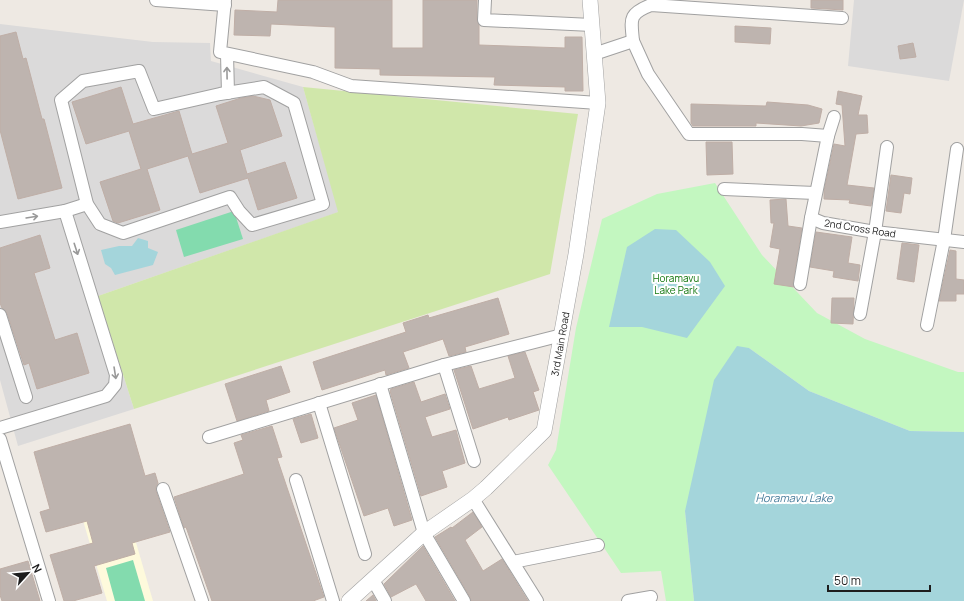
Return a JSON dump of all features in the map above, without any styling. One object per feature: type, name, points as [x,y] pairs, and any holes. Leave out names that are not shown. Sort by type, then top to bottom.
[{"type":"street","points":[[156,0],[225,3],[220,52],[313,72],[351,86],[598,103]]},
{"type":"street","points":[[485,0],[484,20],[592,26]]},
{"type":"street","name":"3rd Main Road","points":[[349,601],[424,533],[473,499],[486,488],[544,431],[576,254],[598,103],[590,0]]},
{"type":"street","points":[[828,136],[802,134],[689,134],[648,74],[633,41],[631,20],[638,10],[651,5],[842,18]]},
{"type":"street","points":[[594,54],[633,41]]},
{"type":"street","points":[[227,54],[228,93]]},
{"type":"street","points":[[139,70],[154,109],[264,87],[294,103],[323,204],[252,225],[239,212],[230,197],[123,233],[100,224],[87,204],[61,100],[83,81],[139,70]]},
{"type":"street","name":"2nd Cross Road","points":[[834,117],[828,136],[815,193],[811,218],[823,223],[875,232],[964,242]]},
{"type":"street","points":[[860,314],[875,232],[887,147]]},
{"type":"street","points":[[928,325],[944,240],[957,149]]},
{"type":"street","points":[[724,189],[815,193]]},
{"type":"street","points":[[0,222],[65,212],[87,204]]},
{"type":"street","points":[[0,428],[106,396],[115,385],[116,375],[65,212]]},
{"type":"street","points":[[800,284],[811,218]]},
{"type":"street","points":[[0,317],[26,397]]},
{"type":"street","points":[[210,437],[444,365],[562,335]]},
{"type":"street","points":[[444,365],[474,461]]},
{"type":"street","points":[[380,384],[424,533],[464,601]]},
{"type":"street","points":[[319,403],[365,554]]},
{"type":"street","points":[[0,439],[49,601]]},
{"type":"street","points":[[296,480],[333,601]]},
{"type":"street","points":[[163,489],[202,601]]},
{"type":"street","points":[[473,499],[537,601]]},
{"type":"street","points":[[513,562],[598,545]]},
{"type":"street","points":[[373,580],[384,601]]},
{"type":"street","points":[[628,601],[651,597]]},
{"type":"shaded area","points":[[854,0],[964,0],[949,81],[848,66]]},
{"type":"shaded area","points":[[0,24],[153,42],[210,43],[211,61],[303,87],[339,212],[98,296],[134,409],[18,446],[0,380]]},
{"type":"shaded area","points":[[119,484],[153,601],[107,601],[76,497]]},
{"type":"green space","points":[[303,87],[578,114],[550,274],[134,409],[98,296],[338,212]]},
{"type":"green space","name":"Horamavu Lake Park","points":[[715,183],[762,255],[817,313],[865,339],[958,372],[964,372],[964,432],[910,431],[809,391],[749,348],[685,511],[694,601],[666,601],[661,571],[621,573],[548,465],[556,450],[576,328],[602,219],[657,194]]},
{"type":"green space","points":[[234,211],[243,239],[184,257],[176,230]]},
{"type":"green space","points":[[133,560],[145,601],[115,601],[106,568]]},
{"type":"water","points":[[655,229],[676,230],[710,262],[725,286],[687,338],[642,327],[609,327],[627,247]]},
{"type":"water","points":[[138,238],[148,241],[148,248],[158,252],[153,265],[115,275],[111,268],[105,264],[101,250],[119,246],[132,246]]},
{"type":"water","name":"Horamavu Lake","points":[[737,346],[749,348],[809,391],[910,431],[964,432],[964,601],[694,601],[685,511],[714,380]]},
{"type":"building","points":[[278,0],[392,0],[392,48],[423,48],[423,0],[477,0],[479,45],[565,48],[565,37],[582,37],[583,91],[565,91],[565,87],[494,85],[495,77],[380,75],[380,69],[335,68],[335,27],[271,24],[270,36],[234,35],[235,10],[277,12]]},
{"type":"building","points":[[811,0],[843,0],[843,10],[811,8]]},
{"type":"building","points":[[735,26],[771,28],[770,44],[735,42]]},
{"type":"building","points":[[16,32],[23,59],[26,58],[42,119],[44,119],[62,188],[18,199],[0,130],[0,36]]},
{"type":"building","points":[[913,43],[916,57],[900,59],[898,46]]},
{"type":"building","points":[[121,87],[133,124],[179,111],[192,154],[228,143],[216,106],[241,98],[253,96],[270,100],[282,136],[240,150],[247,174],[285,162],[297,198],[258,210],[248,178],[200,193],[188,156],[147,169],[160,210],[118,223],[113,221],[100,182],[141,169],[129,131],[86,144],[72,102]]},
{"type":"building","points":[[838,91],[862,96],[858,115],[867,115],[868,133],[856,134],[847,185],[874,188],[871,206],[849,203],[850,200],[824,199],[824,191],[834,144],[845,146],[842,105],[836,104]]},
{"type":"building","points":[[767,102],[808,105],[822,109],[819,123],[801,126],[756,123],[756,126],[693,126],[691,123],[691,104],[766,106]]},
{"type":"building","points":[[706,142],[732,142],[733,174],[707,175]]},
{"type":"building","points":[[891,175],[912,178],[910,194],[904,193],[901,213],[886,211]]},
{"type":"building","points":[[786,199],[788,226],[802,228],[793,283],[794,287],[774,284],[780,249],[770,247],[774,223],[771,223],[770,200]]},
{"type":"building","points":[[816,232],[852,237],[848,263],[860,265],[858,281],[833,277],[834,271],[810,267]]},
{"type":"building","points":[[40,235],[50,268],[34,273],[55,340],[77,333],[89,373],[37,389],[29,363],[24,365],[7,313],[2,308],[0,303],[0,248]]},
{"type":"building","points":[[902,243],[919,245],[914,282],[897,279]]},
{"type":"building","points":[[950,250],[956,251],[956,279],[964,280],[964,294],[956,294],[956,301],[939,301]]},
{"type":"building","points":[[498,298],[509,334],[465,347],[466,352],[449,356],[443,339],[403,352],[409,368],[386,375],[385,370],[322,390],[313,362],[406,332],[403,323],[428,315],[429,318]]},
{"type":"building","points":[[832,298],[854,298],[853,324],[831,323]]},
{"type":"building","points":[[525,352],[539,390],[533,392],[539,410],[509,420],[508,417],[473,429],[454,370],[471,366],[479,389],[515,378],[508,356]]},
{"type":"building","points":[[281,366],[290,392],[266,400],[269,411],[237,421],[225,384]]},
{"type":"building","points":[[414,382],[421,402],[445,394],[450,409],[425,417],[432,437],[456,430],[465,463],[442,471],[447,487],[421,496],[390,391],[391,389]]},
{"type":"building","points":[[376,395],[412,520],[394,526],[388,508],[364,516],[334,428],[358,420],[352,403]]},
{"type":"building","points":[[311,414],[318,438],[301,443],[293,419]]},
{"type":"building","points":[[130,424],[145,476],[155,473],[158,483],[156,491],[170,532],[132,543],[135,554],[94,566],[102,593],[73,601],[64,601],[50,555],[93,543],[87,521],[46,532],[40,512],[50,509],[34,452]]},
{"type":"building","points":[[272,426],[282,457],[277,458],[324,597],[313,601],[212,601],[186,527],[184,528],[174,497],[244,474],[234,443],[243,440],[241,435]]},
{"type":"building","points":[[473,512],[482,527],[465,540],[483,571],[502,559],[528,601],[471,601],[435,537],[451,527],[452,528]]},
{"type":"building","points":[[423,546],[455,601],[426,601],[416,584],[391,597],[384,584]]},
{"type":"building","points":[[28,561],[40,601],[2,601],[0,595],[0,569]]},
{"type":"building","points":[[373,595],[376,601],[366,601]]}]
